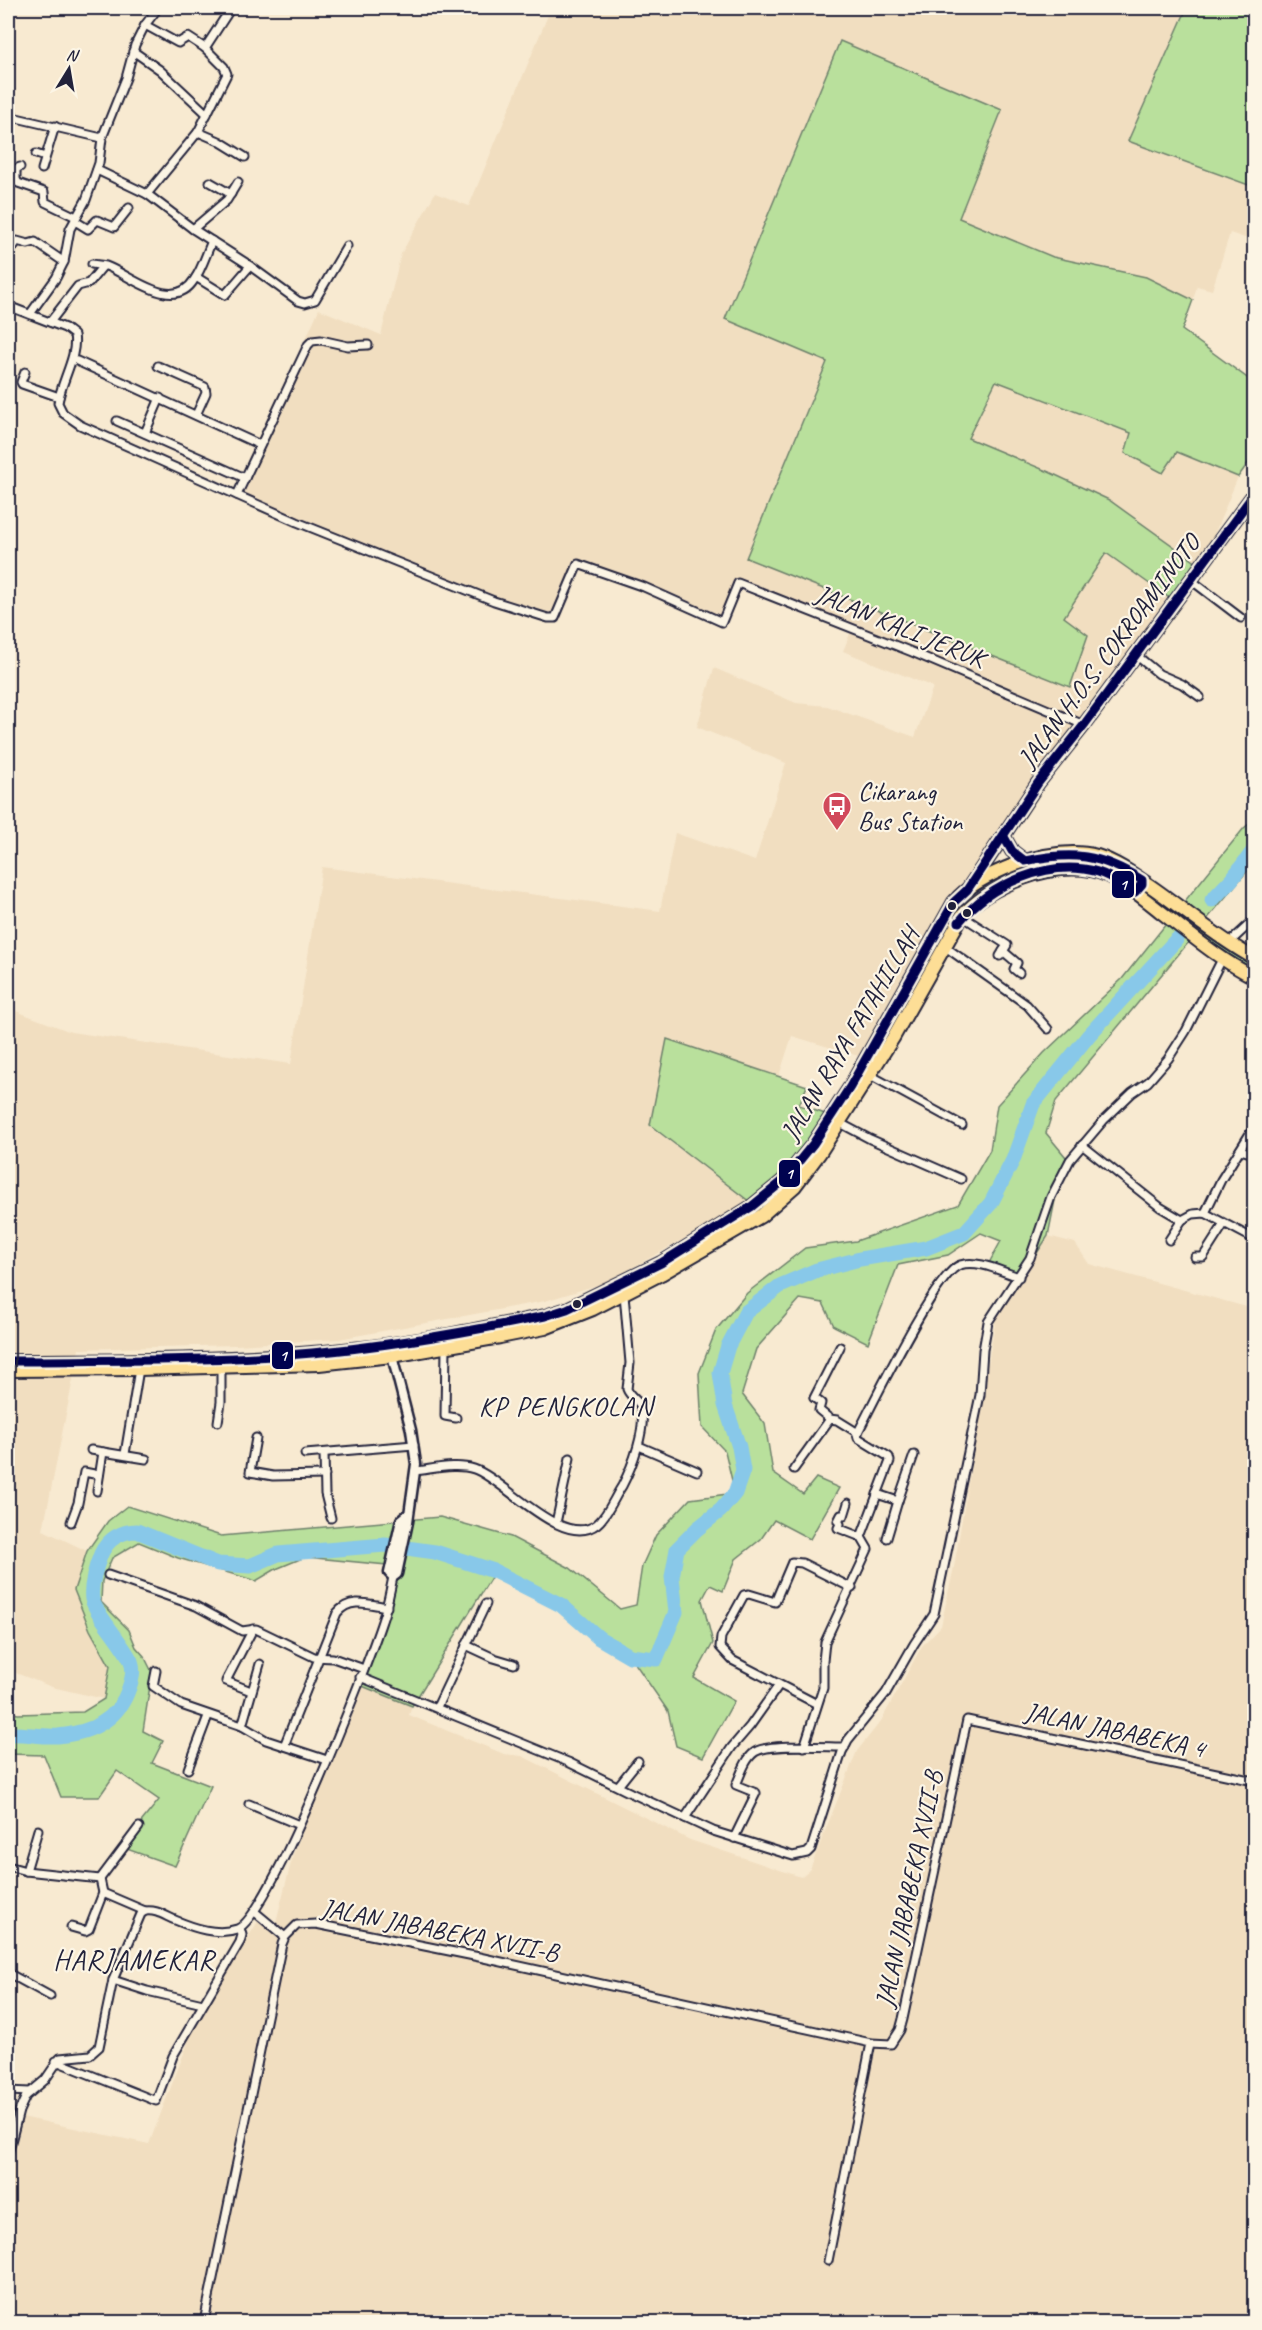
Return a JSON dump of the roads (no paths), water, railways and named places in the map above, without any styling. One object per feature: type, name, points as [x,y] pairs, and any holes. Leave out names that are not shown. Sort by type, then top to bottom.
[{"type":"highway","name":"JALAN H.O.S. COKROAMINOTO","points":[[967,890],[988,855],[1004,837],[1038,783],[1084,725],[1254,494]]},
{"type":"highway","points":[[1004,837],[1012,851],[1025,861]]},
{"type":"highway","points":[[967,890],[1006,868],[1025,861],[1066,853],[1097,856],[1142,880],[1229,943],[1254,958]]},
{"type":"highway","points":[[966,912],[1011,882],[1063,868],[1092,870],[1135,892],[1222,959],[1254,977]]},
{"type":"highway","points":[[1135,892],[1141,887],[1142,880]]},
{"type":"highway","name":"JALAN RAYA FATAHILLAH","points":[[8,1370],[55,1365],[317,1352],[389,1345],[545,1316],[574,1305],[661,1263],[767,1195],[798,1164],[850,1086],[950,910],[967,890]]},
{"type":"highway","points":[[1154,906],[1156,899],[1162,894]]},
{"type":"highway","name":"JALAN RAYA FATAHILLAH","points":[[8,1361],[139,1369],[319,1364],[446,1347],[545,1328],[569,1320],[624,1294],[761,1216],[781,1200],[807,1173],[840,1123],[966,912]]},
{"type":"street","points":[[30,314],[56,278],[64,262],[70,229],[86,200],[97,170],[102,150],[102,138],[117,104],[134,51],[145,25],[158,8]]},
{"type":"street","points":[[205,48],[231,8]]},
{"type":"street","points":[[145,25],[176,42],[180,43],[188,37],[205,48],[224,67],[227,74],[198,132],[147,194]]},
{"type":"street","points":[[134,51],[160,70],[207,114]]},
{"type":"street","points":[[8,116],[102,138]]},
{"type":"street","points":[[42,169],[55,126]]},
{"type":"street","points":[[198,132],[219,141],[244,157]]},
{"type":"street","points":[[36,154],[45,157]]},
{"type":"street","points":[[14,170],[18,183],[44,192],[45,202],[88,229],[97,220],[114,226],[129,207]]},
{"type":"street","points":[[97,170],[147,194],[193,230],[250,266],[298,301],[310,303],[315,300],[347,246]]},
{"type":"street","points":[[193,230],[222,205],[238,182]]},
{"type":"street","points":[[210,183],[231,194]]},
{"type":"street","points":[[8,255],[17,241],[28,244],[34,242],[64,262]]},
{"type":"street","points":[[92,264],[103,266],[144,287],[165,292],[179,292],[191,284],[196,277],[212,242]]},
{"type":"street","points":[[50,322],[78,286],[88,283],[103,266]]},
{"type":"street","points":[[196,277],[225,295],[250,266]]},
{"type":"street","points":[[8,306],[74,334],[75,341],[59,397],[59,407],[63,413],[80,425],[237,495],[302,355],[312,341],[321,340],[348,346],[369,345]]},
{"type":"street","points":[[77,362],[260,445]]},
{"type":"street","points":[[158,366],[205,387],[206,393],[195,415]]},
{"type":"street","points":[[25,372],[22,384],[59,397]]},
{"type":"street","points":[[145,433],[160,398]]},
{"type":"street","points":[[117,421],[244,478]]},
{"type":"street","name":"JALAN KALI JERUK","points":[[237,495],[297,522],[494,601],[548,618],[555,618],[578,564],[643,586],[722,622],[738,583],[912,652],[1084,725]]},
{"type":"street","points":[[1191,580],[1241,618]]},
{"type":"street","points":[[1136,655],[1159,674],[1182,684],[1200,697]]},
{"type":"street","points":[[966,912],[1006,945],[1002,954],[1017,963],[1014,969],[1019,973]]},
{"type":"street","points":[[1229,943],[1254,920]]},
{"type":"street","points":[[944,946],[1027,1005],[1048,1029]]},
{"type":"street","points":[[360,1677],[568,1762],[685,1818],[734,1838],[793,1856],[807,1853],[811,1849],[848,1740],[886,1693],[934,1614],[980,1395],[982,1350],[988,1322],[1030,1258],[1055,1187],[1070,1160],[1126,1098],[1148,1082],[1168,1059],[1186,1031],[1222,959]]},
{"type":"street","points":[[870,1075],[962,1125]]},
{"type":"street","points":[[840,1123],[870,1139],[961,1179]]},
{"type":"street","points":[[1205,1213],[1221,1180],[1254,1127]]},
{"type":"street","points":[[1082,1145],[1160,1206],[1182,1220]]},
{"type":"street","points":[[1240,1150],[1254,1154]]},
{"type":"street","points":[[1169,1240],[1182,1220],[1193,1214],[1205,1213],[1254,1239]]},
{"type":"street","points":[[1195,1257],[1203,1257],[1224,1224]]},
{"type":"street","points":[[804,1747],[823,1688],[825,1642],[852,1588],[868,1549],[860,1539],[890,1458],[858,1438],[858,1433],[926,1303],[951,1270],[960,1265],[975,1264],[1019,1277]]},
{"type":"street","points":[[416,1472],[457,1466],[478,1470],[526,1506],[556,1523],[579,1530],[596,1525],[603,1518],[629,1473],[639,1446],[641,1409],[627,1389],[630,1363],[624,1294]]},
{"type":"street","points":[[446,1347],[445,1416],[456,1418]]},
{"type":"street","points":[[840,1347],[814,1398],[821,1404],[819,1410],[830,1419],[837,1420],[858,1433]]},
{"type":"street","points":[[103,1893],[145,1911],[154,1911],[206,1930],[221,1931],[240,1928],[255,1912],[282,1864],[327,1760],[387,1607],[416,1472],[414,1445],[392,1356]]},
{"type":"street","points":[[218,1422],[221,1402],[221,1367]]},
{"type":"street","points":[[125,1454],[139,1369]]},
{"type":"street","points":[[794,1469],[830,1419]]},
{"type":"street","points":[[256,1438],[250,1472],[273,1476],[325,1474]]},
{"type":"street","points":[[305,1454],[414,1445]]},
{"type":"street","points":[[639,1446],[697,1471]]},
{"type":"street","points":[[91,1450],[146,1459]]},
{"type":"street","points":[[97,1491],[103,1452]]},
{"type":"street","points":[[324,1454],[326,1494],[331,1518]]},
{"type":"street","points":[[886,1538],[914,1455]]},
{"type":"street","points":[[556,1523],[570,1458]]},
{"type":"street","points":[[71,1522],[78,1503],[84,1472],[99,1475]]},
{"type":"street","points":[[877,1494],[898,1501]]},
{"type":"street","points":[[848,1503],[844,1515],[841,1515],[838,1521],[840,1524],[838,1528],[861,1537]]},
{"type":"street","points":[[818,1704],[732,1660],[720,1647],[721,1637],[742,1596],[749,1594],[775,1602],[789,1564],[794,1562],[852,1588]]},
{"type":"street","points":[[108,1575],[190,1603],[242,1631],[253,1629],[310,1656],[333,1658],[364,1669]]},
{"type":"street","points":[[285,1746],[337,1613],[342,1607],[358,1602],[387,1607]]},
{"type":"street","points":[[437,1707],[486,1604]]},
{"type":"street","points":[[251,1691],[226,1681],[253,1629]]},
{"type":"street","points":[[466,1645],[514,1664]]},
{"type":"street","points":[[242,1725],[260,1664]]},
{"type":"street","points":[[156,1671],[153,1687],[181,1705],[208,1716],[242,1725],[258,1736],[327,1760]]},
{"type":"street","points":[[685,1818],[732,1747],[779,1685]]},
{"type":"street","points":[[188,1769],[208,1716]]},
{"type":"street","name":"JALAN JABABEKA 4","points":[[967,1720],[1254,1781]]},
{"type":"street","name":"JALAN JABABEKA XVII-B","points":[[204,2322],[285,1937],[297,1925],[316,1924],[479,1957],[871,2043],[891,2044],[900,2030],[903,2019],[967,1720]]},
{"type":"street","points":[[734,1838],[756,1793],[736,1785],[749,1757],[761,1749],[770,1747],[845,1747]]},
{"type":"street","points":[[618,1786],[638,1761]]},
{"type":"street","points":[[249,1804],[299,1825]]},
{"type":"street","points":[[71,1927],[85,1931],[89,1929],[103,1893],[100,1879],[139,1827]]},
{"type":"street","points":[[26,1871],[38,1830]]},
{"type":"street","points":[[8,1869],[100,1879]]},
{"type":"street","points":[[8,2154],[19,2111],[30,2092],[45,2080],[56,2061],[67,2056],[90,2055],[97,2051],[101,2042],[113,1980],[141,1914],[145,1911]]},
{"type":"street","points":[[255,1912],[285,1937]]},
{"type":"street","points":[[56,2061],[156,2101],[169,2063],[240,1942],[242,1935],[240,1928]]},
{"type":"street","points":[[8,1973],[50,1996]]},
{"type":"street","points":[[113,1980],[147,1991],[203,2004]]},
{"type":"street","points":[[828,2261],[871,2043]]},
{"type":"street","points":[[8,2091],[30,2092]]},
{"type":"waterway","points":[[1212,900],[1232,879],[1254,850]]},
{"type":"waterway","points":[[8,1734],[58,1736],[81,1732],[102,1723],[118,1709],[132,1678],[131,1661],[98,1612],[92,1594],[95,1570],[107,1544],[120,1534],[131,1531],[137,1531],[218,1564],[250,1566],[278,1554],[385,1545],[435,1552],[494,1571],[561,1605],[599,1638],[630,1656],[656,1659],[676,1612],[672,1577],[677,1549],[721,1510],[735,1493],[743,1470],[739,1447],[725,1405],[720,1373],[728,1346],[746,1312],[780,1286],[817,1270],[860,1259],[926,1248],[964,1233],[991,1203],[1013,1160],[1033,1104],[1089,1035],[1176,940]]},
{"type":"place","name":"Cikarang Bus Station","points":[[837,832]]},
{"type":"district","name":"KP PENGKOLAN","points":[[566,1406]]},
{"type":"district","name":"HARJAMEKAR","points":[[134,1959]]}]
